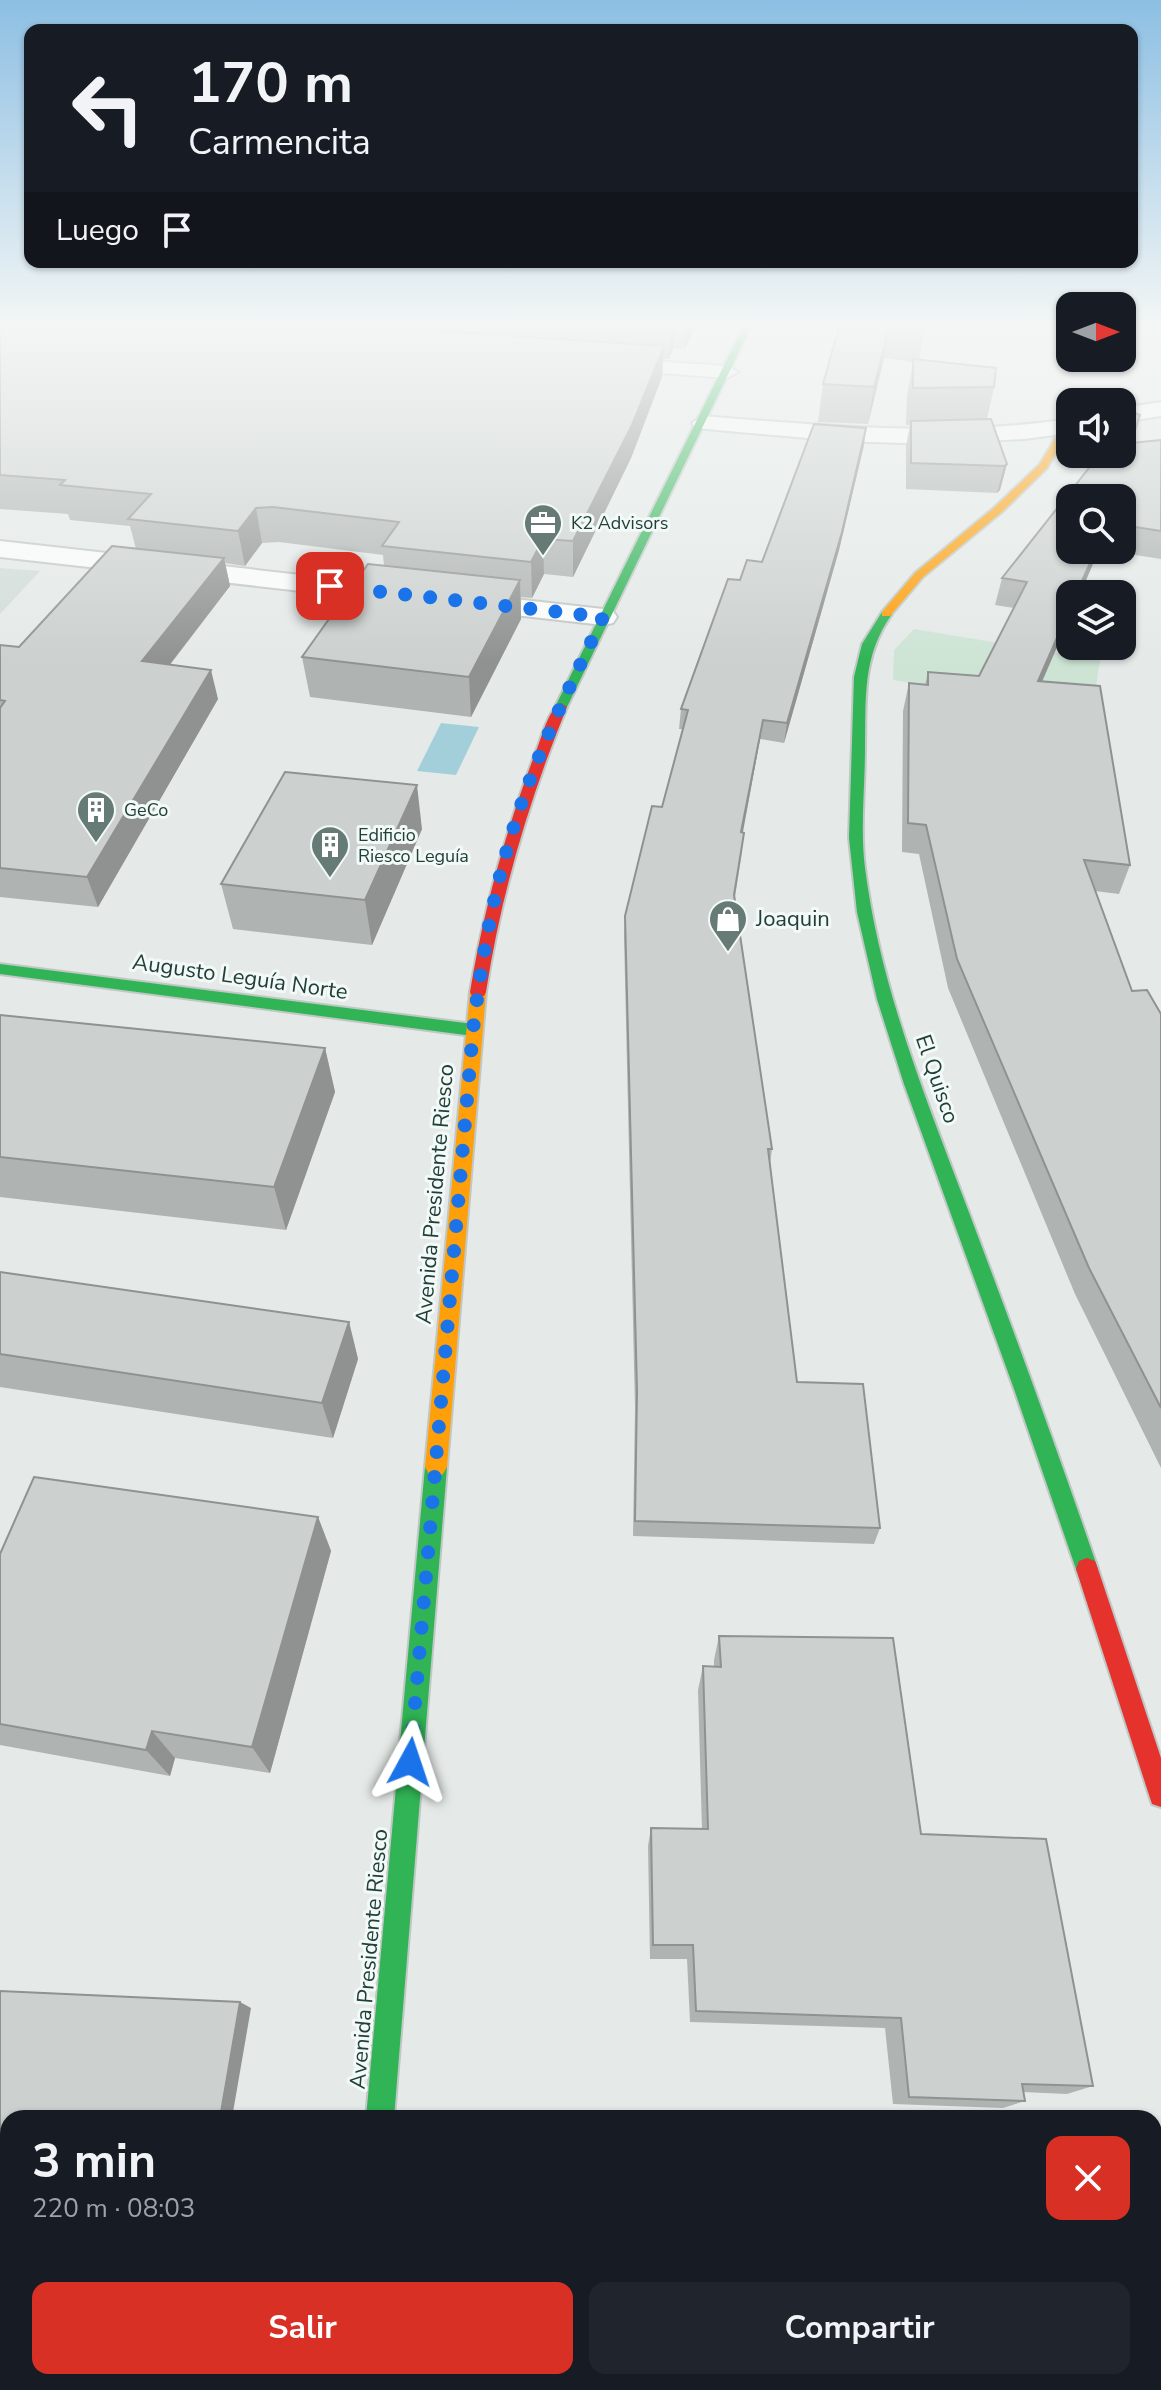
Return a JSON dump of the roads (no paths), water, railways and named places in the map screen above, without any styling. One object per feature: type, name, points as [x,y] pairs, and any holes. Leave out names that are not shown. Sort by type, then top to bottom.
[{"type":"main road","name":"Avenida Presidente Riesco","points":[[386,2110],[473,1030],[486,935],[518,813],[554,719],[695,439]]},
{"type":"main road","name":"El Quisco","points":[[1056,446],[1044,466],[999,509],[919,575],[871,632],[859,686],[858,866],[882,991],[926,1122],[1044,1440],[1161,1795]]},
{"type":"main road","name":"Augusto Leguía Norte","points":[[0,969],[473,1030]]},
{"type":"street","points":[[0,549],[603,617]]},
{"type":"water","points":[[441,723],[479,727],[456,775],[417,771]]},
{"type":"place","name":"K2 Advisors","points":[[543,557]]},
{"type":"place","name":"GeCo","points":[[96,844]]},
{"type":"place","name":"Edificio Riesco Leguía","points":[[330,879]]},
{"type":"place","name":"Joaquin","points":[[728,953]]}]
